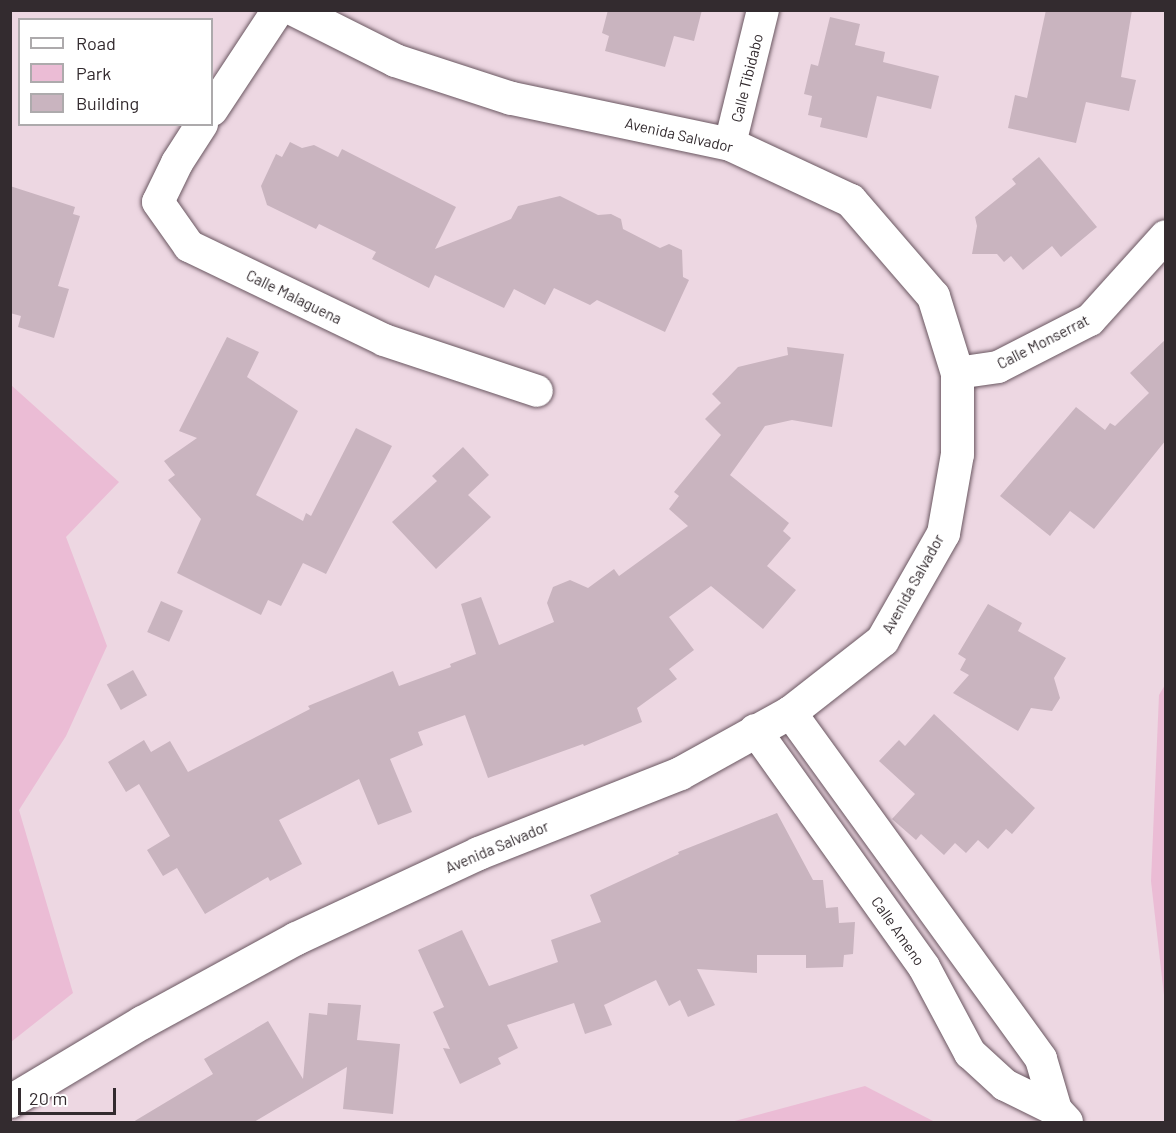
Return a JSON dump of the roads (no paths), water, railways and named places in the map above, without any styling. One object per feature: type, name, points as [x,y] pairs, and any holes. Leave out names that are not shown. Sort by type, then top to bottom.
[{"type":"street","points":[[213,108],[278,10]]},
{"type":"street","name":"Avenida Salvador","points":[[10,1101],[142,1022],[296,938],[478,853],[680,773],[790,712],[882,640],[944,533],[957,454],[957,373],[933,296],[850,200],[730,144],[512,98],[395,60],[295,10]]},
{"type":"street","name":"Calle Tibidabo","points":[[730,144],[763,10]]},
{"type":"street","name":"Calle Malaguena","points":[[201,126],[177,163],[158,202],[189,246],[384,340],[537,391]]},
{"type":"street","name":"Calle Monserrat","points":[[957,373],[998,367],[1090,320],[1166,236]]},
{"type":"street","name":"Calle Ameno","points":[[790,712],[1041,1059],[1062,1116]]},
{"type":"street","name":"Calle Ameno","points":[[755,730],[924,967],[970,1053],[1005,1085],[1062,1116]]}]
